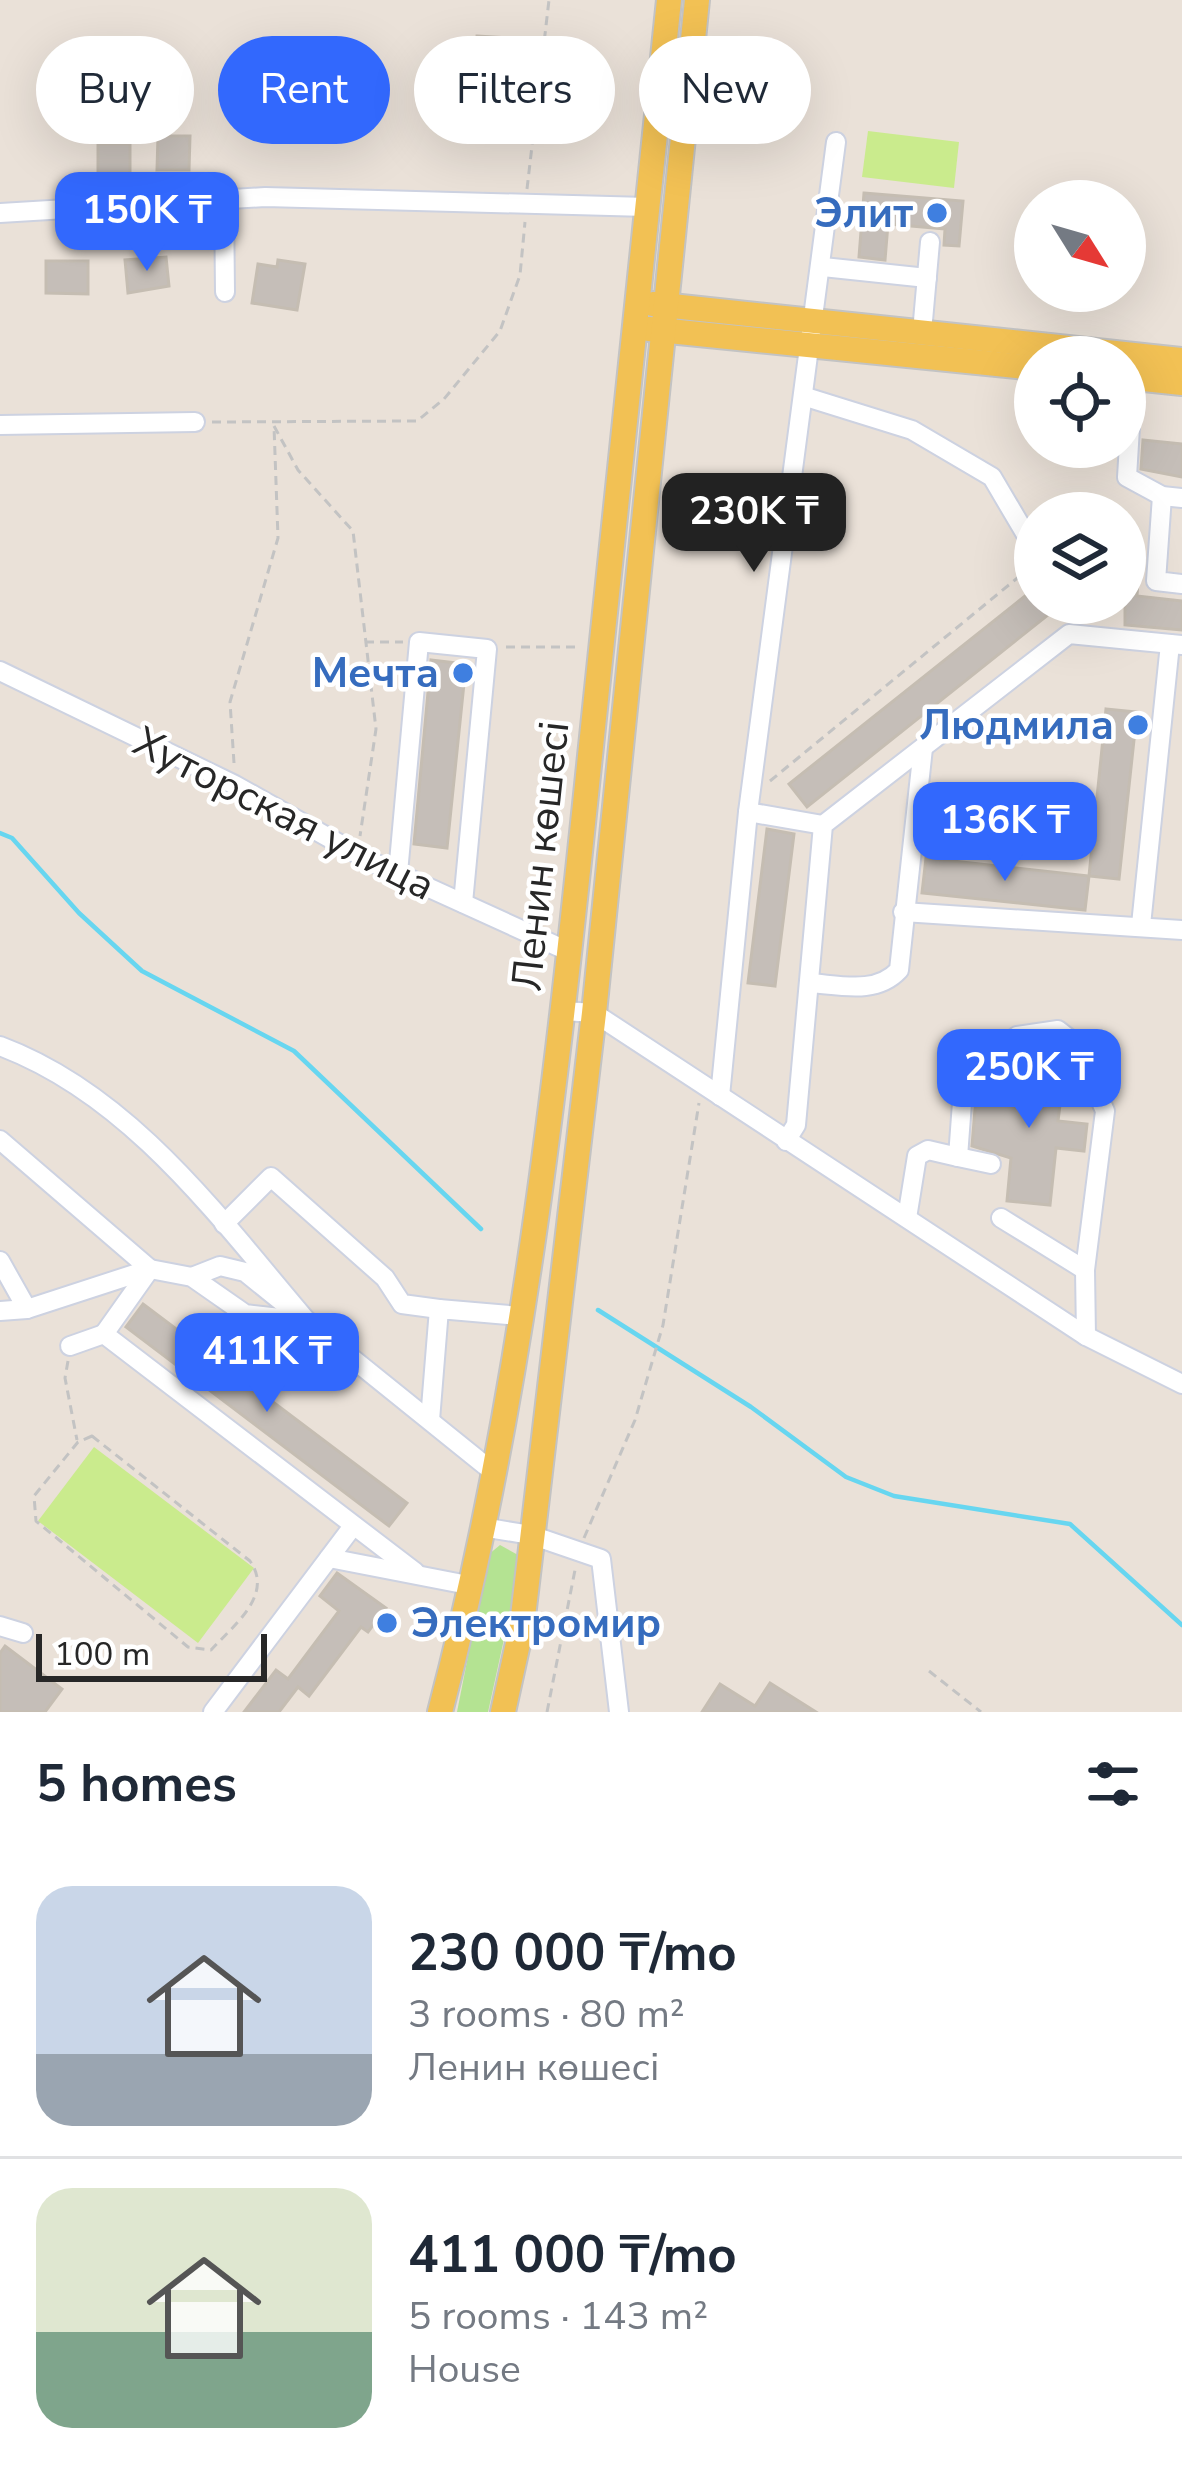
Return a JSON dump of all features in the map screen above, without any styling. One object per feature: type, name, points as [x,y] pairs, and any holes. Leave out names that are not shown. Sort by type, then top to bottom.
[{"type":"main road","name":"Ленин көшесі","points":[[440,1712],[482,1527],[520,1316],[564,1011],[669,0]]},
{"type":"main road","name":"Ленин көшесі","points":[[502,1712],[521,1625],[594,1013],[697,0]]},
{"type":"main road","points":[[636,314],[815,333],[1014,365]]},
{"type":"main road","points":[[815,333],[922,332],[1182,360]]},
{"type":"main road","points":[[1146,379],[1182,382]]},
{"type":"street","points":[[720,1096],[749,805],[815,333],[836,142]]},
{"type":"street","points":[[224,200],[225,292]]},
{"type":"street","points":[[0,213],[224,200],[647,207]]},
{"type":"street","points":[[922,332],[930,242]]},
{"type":"street","points":[[823,267],[927,278]]},
{"type":"street","points":[[806,397],[912,430],[992,477],[1014,514]]},
{"type":"street","points":[[0,425],[195,422]]},
{"type":"street","points":[[1127,468],[1127,477],[1172,497],[1156,581],[1182,584]]},
{"type":"street","points":[[786,1141],[796,1125],[823,825],[1069,634],[1176,644],[1141,925]]},
{"type":"street","points":[[398,873],[419,642],[487,649],[463,903]]},
{"type":"street","name":"Хуторская улица","points":[[0,671],[235,785],[357,854],[570,952]]},
{"type":"street","points":[[1160,747],[1182,749]]},
{"type":"street","points":[[809,983],[888,982],[899,970],[922,748]]},
{"type":"street","points":[[749,805],[823,825]]},
{"type":"street","points":[[903,913],[1182,930]]},
{"type":"street","points":[[564,1011],[594,1013],[1086,1336],[1182,1384]]},
{"type":"street","points":[[958,1157],[963,1089],[972,1076],[1016,1036],[1058,1030],[1076,1044],[1105,1111],[1085,1270],[1086,1336]]},
{"type":"street","points":[[0,1046],[34,1059],[162,1152],[307,1322]]},
{"type":"street","points":[[0,1140],[150,1269]]},
{"type":"street","points":[[907,1218],[917,1156],[928,1150],[992,1164]]},
{"type":"street","points":[[224,1224],[271,1177],[385,1278],[402,1304],[520,1316]]},
{"type":"street","points":[[1001,1218],[1085,1270]]},
{"type":"street","points":[[0,1261],[27,1309]]},
{"type":"street","points":[[192,1277],[220,1266],[245,1272],[492,1471]]},
{"type":"street","points":[[0,1311],[27,1309],[150,1269],[192,1277],[245,1314],[307,1322]]},
{"type":"street","points":[[70,1346],[104,1334],[150,1269]]},
{"type":"street","points":[[430,1420],[439,1309]]},
{"type":"street","points":[[104,1334],[415,1572]]},
{"type":"street","points":[[213,1712],[353,1526]]},
{"type":"street","points":[[482,1527],[531,1535],[601,1559],[619,1712]]},
{"type":"street","points":[[328,1558],[468,1585]]},
{"type":"street","points":[[0,1626],[23,1633]]},
{"type":"path","points":[[195,422],[417,422],[445,399],[500,331],[520,275],[549,0]]},
{"type":"path","points":[[274,424],[298,470],[353,531],[376,730],[357,854]]},
{"type":"path","points":[[235,785],[230,702],[278,538],[274,424]]},
{"type":"path","points":[[749,805],[1014,582]]},
{"type":"path","points":[[363,642],[419,642]]},
{"type":"path","points":[[487,649],[583,647]]},
{"type":"path","points":[[635,1420],[663,1325],[701,1084]]},
{"type":"path","points":[[70,1346],[65,1378],[78,1442]]},
{"type":"path","points":[[92,1436],[250,1561],[260,1575],[258,1592],[211,1650],[188,1646],[36,1521],[34,1496],[78,1442],[92,1436]]},
{"type":"path","points":[[929,1671],[981,1712]]},
{"type":"green space","points":[[868,131],[959,142],[954,188],[862,177]]},
{"type":"green space","points":[[94,1447],[254,1568],[198,1643],[38,1521]]},
{"type":"green space","points":[[500,1545],[518,1555],[520,1566],[488,1712],[457,1712],[488,1555]]},
{"type":"building","points":[[98,144],[130,144],[130,174],[98,174]]},
{"type":"building","points":[[158,144],[190,144],[189,170],[157,170]]},
{"type":"building","points":[[864,193],[963,201],[959,246],[944,245],[945,229],[888,224],[885,260],[859,257]]},
{"type":"building","points":[[166,257],[169,286],[128,293],[125,260]]},
{"type":"building","points":[[278,260],[305,264],[297,310],[252,303],[258,264],[277,267]]},
{"type":"building","points":[[46,261],[88,261],[88,294],[46,293]]},
{"type":"building","points":[[1146,440],[1182,444],[1182,477],[1141,469],[1146,468]]},
{"type":"building","points":[[1146,597],[1182,601],[1182,630],[1125,625],[1146,624]]},
{"type":"building","points":[[1014,605],[1014,624],[1037,624],[807,807],[789,784]]},
{"type":"building","points":[[431,660],[466,664],[447,848],[414,844]]},
{"type":"building","points":[[1106,709],[1137,712],[1119,879],[1089,876]]},
{"type":"building","points":[[767,829],[794,834],[775,986],[748,983]]},
{"type":"building","points":[[926,858],[1089,876],[1085,910],[922,893]]},
{"type":"building","points":[[1021,1060],[1065,1064],[1058,1121],[1087,1124],[1084,1151],[1056,1148],[1050,1205],[1007,1201],[1011,1158],[972,1146],[976,1097],[1017,1101]]},
{"type":"building","points":[[143,1304],[407,1503],[389,1526],[126,1327]]},
{"type":"building","points":[[337,1573],[386,1608],[368,1632],[361,1627],[309,1696],[298,1687],[279,1712],[244,1712],[276,1670],[288,1679],[339,1611],[320,1596]]},
{"type":"building","points":[[5,1646],[62,1689],[45,1712],[0,1712],[0,1653]]},
{"type":"building","points":[[770,1683],[816,1712],[702,1712],[720,1684],[755,1706]]},
{"type":"waterway","points":[[0,833],[12,838],[79,913],[142,971],[294,1051],[481,1229]]},
{"type":"waterway","points":[[598,1310],[751,1407],[846,1477],[894,1496],[1070,1524],[1182,1625]]},
{"type":"place","name":"Элит","points":[[937,213]]},
{"type":"place","name":"Мечта","points":[[463,673]]},
{"type":"place","name":"Людмила","points":[[1138,725]]},
{"type":"place","name":"Электромир","points":[[387,1623]]}]
